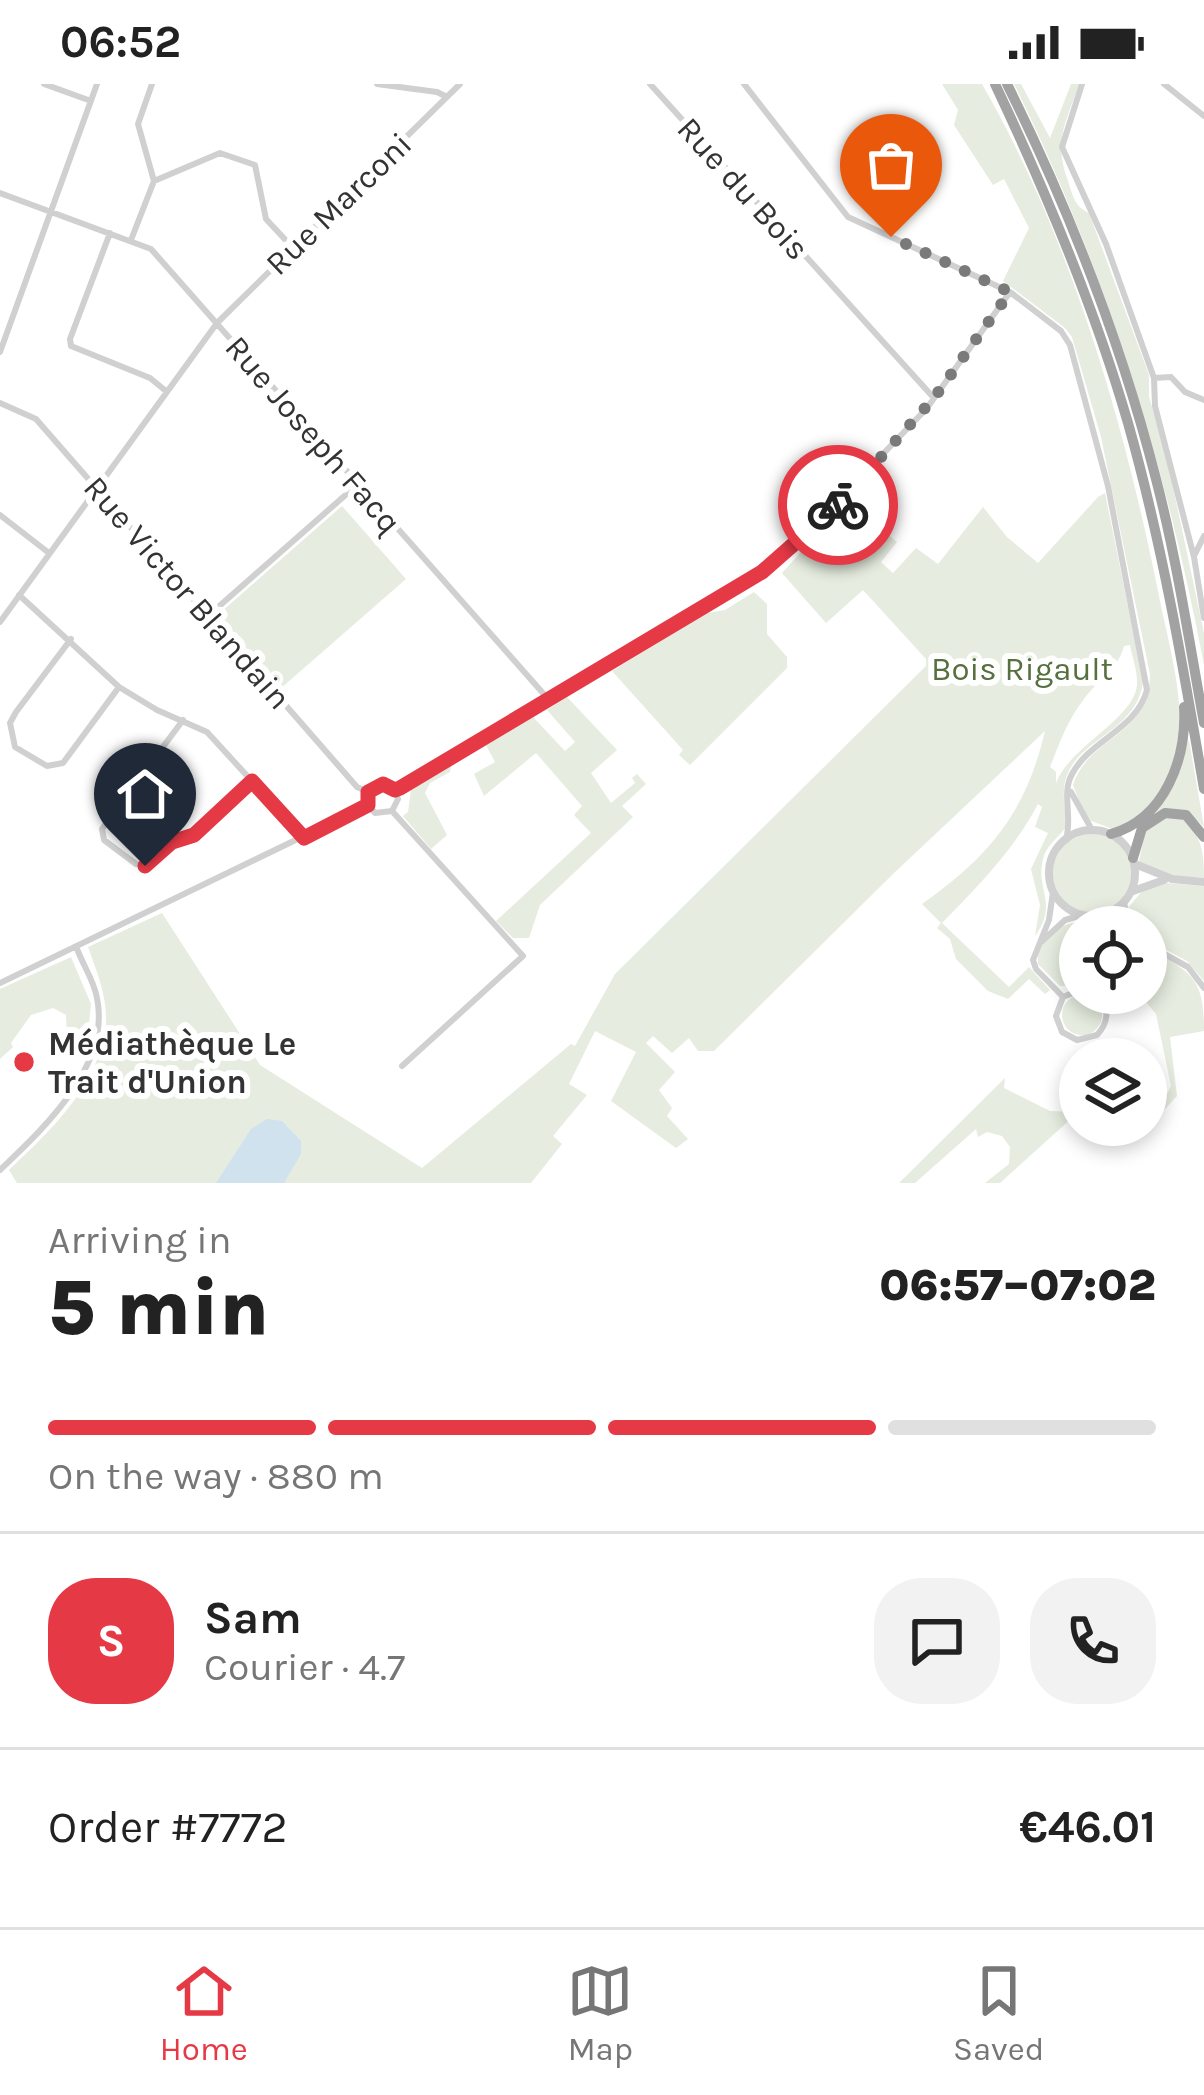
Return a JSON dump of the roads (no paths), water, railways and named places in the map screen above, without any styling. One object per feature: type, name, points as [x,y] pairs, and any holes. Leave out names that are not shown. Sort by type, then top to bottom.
[{"type":"highway","points":[[992,84],[1076,267],[1127,420],[1161,552],[1204,789]]},
{"type":"highway","points":[[1009,87],[1072,226],[1132,394],[1168,528],[1204,723]]},
{"type":"highway","points":[[1111,834],[1140,820],[1173,778],[1184,742],[1182,697],[1186,686]]},
{"type":"highway","points":[[1134,860],[1138,834],[1158,814],[1186,815],[1204,837]]},
{"type":"street","points":[[44,84],[91,101]]},
{"type":"street","points":[[0,352],[98,84]]},
{"type":"street","points":[[131,241],[154,181],[137,124],[152,84]]},
{"type":"street","points":[[377,84],[437,92],[447,98]]},
{"type":"street","name":"Rue Marconi","points":[[0,622],[217,323],[460,84]]},
{"type":"street","name":"Rue du Bois","points":[[650,84],[934,398]]},
{"type":"street","points":[[744,84],[848,217],[1010,292],[1061,331],[1070,345],[1098,440],[1147,690],[1138,711],[1075,769],[1069,785],[1071,819],[1066,839],[1049,866],[1053,892],[1049,920],[1033,954],[1034,965],[1059,993]]},
{"type":"street","points":[[1082,84],[1062,147],[1106,244],[1154,378],[1155,406],[1194,557],[1204,618]]},
{"type":"street","points":[[1164,84],[1204,116]]},
{"type":"street","points":[[154,181],[220,152],[255,165],[266,219],[293,248]]},
{"type":"street","name":"Rue Joseph Facq","points":[[0,193],[151,249],[549,700]]},
{"type":"street","points":[[110,233],[71,346],[150,378],[166,392]]},
{"type":"street","points":[[395,790],[781,559],[934,398],[1010,292]]},
{"type":"street","points":[[1154,378],[1171,377],[1185,392],[1204,400]]},
{"type":"street","name":"Rue Victor Blandain","points":[[0,403],[35,419],[357,787],[368,792]]},
{"type":"street","points":[[208,616],[358,483]]},
{"type":"street","points":[[0,515],[50,553]]},
{"type":"street","points":[[1186,530],[1203,537],[1194,557]]},
{"type":"street","points":[[20,596],[119,687],[207,732],[304,838]]},
{"type":"street","points":[[71,639],[10,723],[15,747],[47,766],[63,763],[119,687]]},
{"type":"street","points":[[184,720],[102,835],[141,866],[172,842],[194,835],[252,781]]},
{"type":"street","points":[[383,784],[395,790],[398,799],[392,811],[381,815],[368,805],[368,792],[383,784]]},
{"type":"street","points":[[1069,785],[1080,815],[1092,830]]},
{"type":"street","points":[[0,982],[368,805]]},
{"type":"street","points":[[392,811],[523,956],[402,1066]]},
{"type":"street","points":[[1066,839],[1092,830],[1111,834],[1134,860],[1172,879],[1202,882]]},
{"type":"street","points":[[1116,906],[1131,892],[1134,860]]},
{"type":"street","points":[[1131,892],[1172,879]]},
{"type":"street","points":[[1053,892],[1065,906]]},
{"type":"street","points":[[1124,902],[1125,906]]},
{"type":"street","points":[[1039,944],[1059,926]]},
{"type":"street","points":[[0,1170],[52,1117],[91,1053],[99,1004],[76,946]]},
{"type":"street","points":[[1167,956],[1188,967],[1204,988]]},
{"type":"street","points":[[1059,1004],[1058,1024],[1069,1037],[1086,1040],[1097,1035],[1106,1014]]},
{"type":"water","points":[[267,1119],[282,1121],[301,1141],[301,1154],[284,1183],[216,1183],[251,1129]]},
{"type":"place","name":"Médiathèque Le Trait d'Union","points":[[24,1062]]},
{"type":"park label","name":"Bois Rigault","points":[[1022,668]]}]
